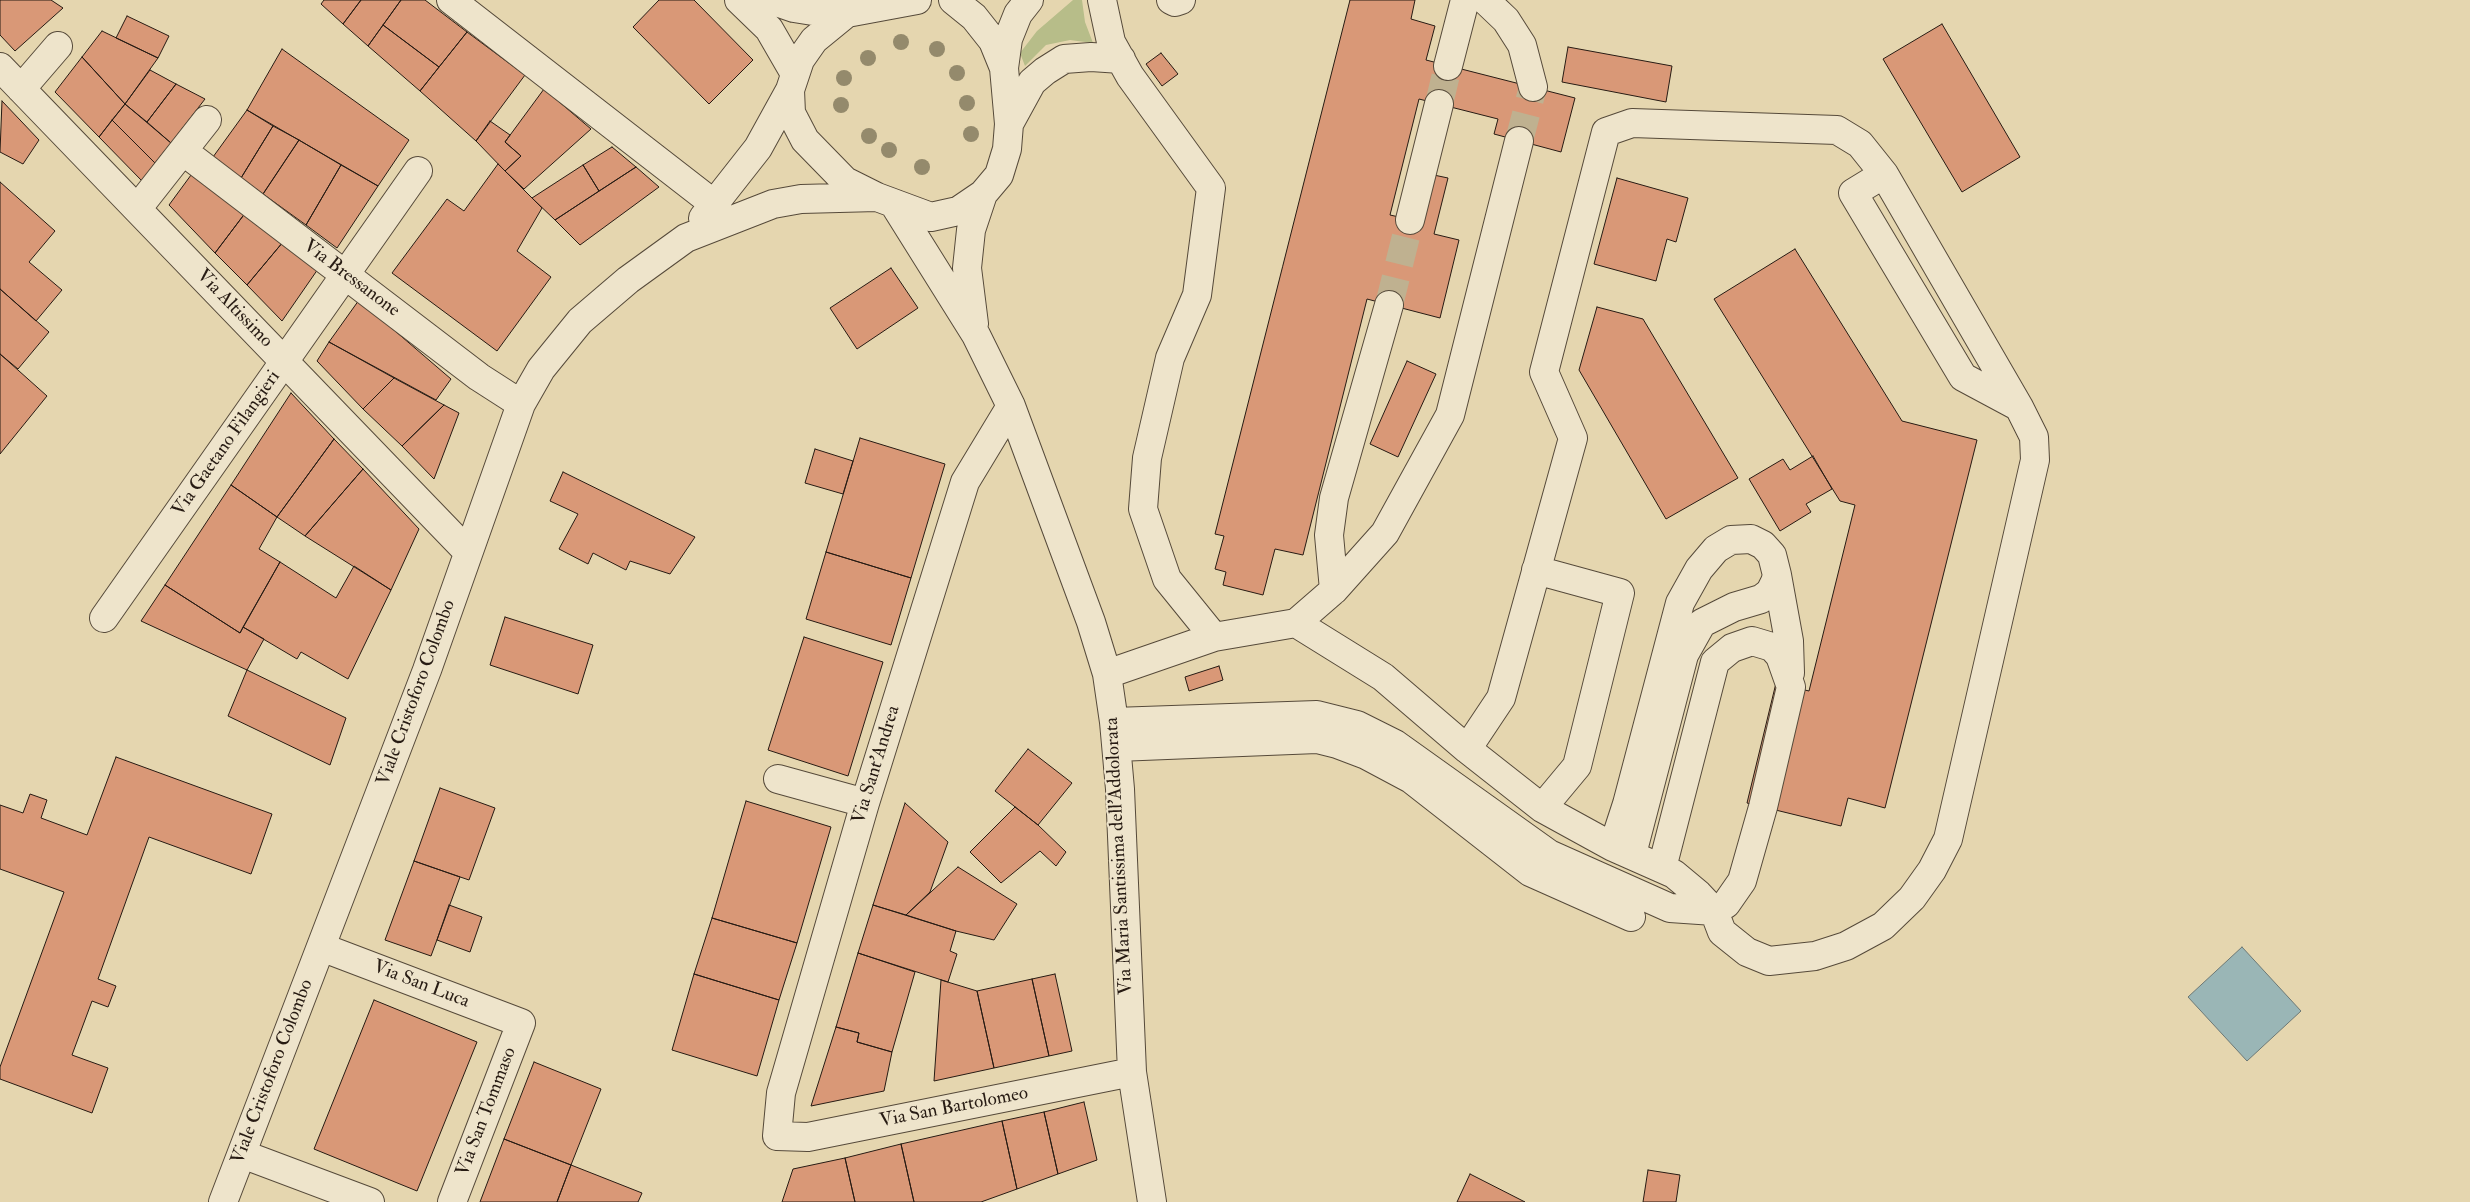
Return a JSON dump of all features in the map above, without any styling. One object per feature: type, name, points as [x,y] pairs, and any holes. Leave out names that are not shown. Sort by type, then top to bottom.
[{"type":"street","points":[[451,0],[714,204]]},
{"type":"street","points":[[739,0],[769,28],[793,82],[791,114],[805,140],[846,181],[885,201],[931,217],[958,211],[984,194]]},
{"type":"street","points":[[771,0],[794,8],[818,12],[848,13],[917,0]]},
{"type":"street","points":[[953,0],[974,18],[994,41],[1004,68]]},
{"type":"street","points":[[976,335],[967,268],[971,230],[984,194],[999,175],[1007,149],[1009,124],[1004,68],[1008,39],[1018,14],[1029,0]]},
{"type":"street","points":[[1102,0],[1111,42],[1130,76],[1211,188],[1196,296],[1170,358],[1147,458],[1143,509],[1168,579],[1214,637]]},
{"type":"street","points":[[1171,0],[1175,2],[1181,0]]},
{"type":"street","points":[[1448,66],[1465,0]]},
{"type":"street","points":[[1485,0],[1506,20],[1522,45],[1533,87]]},
{"type":"street","points":[[686,238],[758,148],[793,82],[800,60],[814,40],[848,13]]},
{"type":"street","points":[[21,88],[58,46]]},
{"type":"street","points":[[1009,124],[1032,82],[1064,59],[1121,59]]},
{"type":"street","name":"Via Altissimo","points":[[0,67],[468,552]]},
{"type":"street","points":[[1410,220],[1439,104]]},
{"type":"street","points":[[137,209],[208,120]]},
{"type":"street","points":[[1296,623],[1383,677],[1467,749],[1542,808],[1622,851],[1674,874],[1698,894],[1714,911],[1722,932],[1747,952],[1769,961],[1815,956],[1846,946],[1883,926],[1912,898],[1932,870],[1948,839],[2035,460],[2034,437],[2019,407],[1884,174],[1860,144],[1837,130],[1632,123],[1606,132],[1544,372],[1573,438],[1501,698],[1467,749]]},
{"type":"street","points":[[1107,674],[1214,637],[1296,623],[1334,590],[1385,533],[1450,415],[1519,141]]},
{"type":"street","name":"Via Bressanone","points":[[184,151],[479,377],[521,404]]},
{"type":"street","name":"Via Gaetano Filangieri","points":[[104,618],[418,171]]},
{"type":"street","points":[[1884,174],[1854,193],[1964,377],[2019,407]]},
{"type":"street","points":[[686,238],[773,204],[801,199],[885,201]]},
{"type":"street","points":[[885,201],[976,335]]},
{"type":"street","name":"Viale Cristoforo Colombo","points":[[224,1202],[427,670],[521,404],[541,369],[580,321],[628,280],[686,238]]},
{"type":"street","points":[[1334,590],[1329,536],[1334,498],[1389,305]]},
{"type":"street","name":"Via Maria Santissima dell'Addolorata","points":[[976,335],[1011,406],[1091,622],[1107,674],[1115,734],[1132,1072],[1152,1202]]},
{"type":"street","name":"Via Sant'Andrea","points":[[777,1136],[781,1093],[865,803],[965,482],[1011,406]]},
{"type":"street","points":[[1115,734],[1318,715],[1358,725],[1395,744],[1549,854],[1670,908],[1714,911],[1726,904],[1742,881],[1763,807],[1791,687],[1789,641],[1777,575],[1772,555],[1763,544],[1751,539],[1731,540],[1716,549],[1699,569],[1680,604],[1628,804],[1622,851]]},
{"type":"street","points":[[1536,570],[1620,593],[1577,766],[1542,808]]},
{"type":"street","points":[[1622,851],[1684,655],[1702,623],[1734,607],[1761,599],[1770,592],[1777,575]]},
{"type":"street","points":[[1662,868],[1715,662],[1732,648],[1752,641],[1772,647],[1780,656],[1791,687]]},
{"type":"street","points":[[1115,734],[1317,740],[1337,744],[1366,755],[1411,780],[1530,872],[1631,918]]},
{"type":"street","points":[[778,779],[865,803]]},
{"type":"street","name":"Via San Luca","points":[[321,947],[521,1023]]},
{"type":"street","name":"Via San Tommaso","points":[[452,1202],[521,1023]]},
{"type":"street","name":"Via Maria Santissima dell'Addolorata","points":[[1132,1072],[1168,1202]]},
{"type":"street","name":"Via San Bartolomeo","points":[[777,1136],[808,1137],[1132,1072]]},
{"type":"street","points":[[242,1154],[370,1202]]},
{"type":"green space","points":[[1073,0],[1082,0],[1085,22],[1093,43],[1070,40],[1046,45],[1025,66],[1020,53],[1037,31]]},
{"type":"water","points":[[2242,947],[2301,1011],[2247,1061],[2188,997]]},
{"type":"building","points":[[0,0],[51,0],[63,8],[15,51],[0,35]]},
{"type":"building","points":[[324,0],[361,0],[343,24],[321,4]]},
{"type":"building","points":[[361,0],[401,0],[368,46],[343,24]]},
{"type":"building","points":[[401,0],[425,0],[467,32],[439,67],[383,25]]},
{"type":"building","points":[[659,0],[694,0],[753,60],[709,104],[633,27]]},
{"type":"building","points":[[1350,0],[1415,0],[1411,19],[1435,26],[1426,60],[1575,98],[1561,152],[1494,134],[1498,119],[1419,99],[1390,215],[1417,221],[1429,174],[1448,178],[1434,234],[1459,240],[1440,318],[1367,299],[1303,555],[1275,549],[1263,595],[1223,585],[1226,572],[1215,569],[1224,536],[1215,534]]},
{"type":"building","points":[[127,16],[169,36],[158,58],[116,38]]},
{"type":"building","points":[[1942,24],[2020,157],[1962,192],[1883,59]]},
{"type":"building","points":[[383,25],[439,67],[420,91],[368,46]]},
{"type":"building","points":[[102,31],[158,58],[125,104],[82,57]]},
{"type":"building","points":[[467,32],[525,75],[476,141],[420,91]]},
{"type":"building","points":[[1568,47],[1672,66],[1666,102],[1562,82]]},
{"type":"building","points":[[282,49],[409,140],[378,186],[247,110]]},
{"type":"building","points":[[1161,53],[1178,74],[1162,86],[1146,64]]},
{"type":"building","points":[[82,57],[125,104],[99,137],[55,92]]},
{"type":"building","points":[[150,70],[176,84],[147,122],[125,104]]},
{"type":"building","points":[[176,84],[205,99],[171,143],[147,122]]},
{"type":"building","points":[[544,89],[591,129],[524,189],[505,171],[521,156],[505,142]]},
{"type":"building","points":[[2,101],[39,140],[23,164],[0,152]]},
{"type":"building","points":[[125,104],[171,143],[155,163],[112,120]]},
{"type":"building","points":[[247,110],[273,126],[241,178],[213,157]]},
{"type":"building","points":[[112,120],[155,163],[142,181],[99,137]]},
{"type":"building","points":[[490,121],[510,135],[505,142],[521,156],[505,171],[476,141]]},
{"type":"building","points":[[273,126],[299,140],[263,194],[241,178]]},
{"type":"building","points":[[299,140],[341,165],[306,225],[263,194]]},
{"type":"building","points":[[612,147],[636,167],[599,191],[583,165]]},
{"type":"building","points":[[498,164],[542,208],[517,251],[551,277],[497,351],[392,273],[447,199],[464,211]]},
{"type":"building","points":[[341,165],[378,186],[337,248],[306,225]]},
{"type":"building","points":[[583,165],[599,191],[555,220],[532,198]]},
{"type":"building","points":[[636,167],[659,187],[580,245],[555,220]]},
{"type":"building","points":[[194,171],[246,212],[215,253],[169,205]]},
{"type":"building","points":[[1617,178],[1688,198],[1676,242],[1667,239],[1656,281],[1594,264]]},
{"type":"building","points":[[0,182],[55,231],[29,262],[62,290],[36,321],[0,289]]},
{"type":"building","points":[[246,212],[283,242],[247,285],[215,253]]},
{"type":"building","points":[[283,242],[318,269],[282,321],[247,285]]},
{"type":"building","points":[[1795,249],[1902,421],[1977,440],[1885,808],[1848,798],[1841,826],[1747,803],[1776,683],[1809,691],[1855,505],[1840,501],[1714,299]]},
{"type":"building","points":[[891,268],[918,308],[857,349],[830,308]]},
{"type":"building","points":[[0,289],[49,332],[18,369],[0,354]]},
{"type":"building","points":[[359,300],[451,379],[436,400],[329,342]]},
{"type":"building","points":[[1597,307],[1643,319],[1738,478],[1666,519],[1579,370]]},
{"type":"building","points":[[329,342],[394,378],[363,409],[317,361]]},
{"type":"building","points":[[0,354],[47,396],[0,454]]},
{"type":"building","points":[[1407,361],[1436,374],[1398,457],[1370,444]]},
{"type":"building","points":[[394,378],[444,405],[402,446],[363,409]]},
{"type":"building","points":[[291,393],[334,439],[277,517],[231,485]]},
{"type":"building","points":[[444,405],[459,413],[434,479],[402,446]]},
{"type":"building","points":[[860,438],[945,464],[911,578],[826,552]]},
{"type":"building","points":[[334,439],[363,469],[305,536],[277,517]]},
{"type":"building","points":[[815,449],[853,461],[843,494],[805,483]]},
{"type":"building","points":[[1813,456],[1832,489],[1806,504],[1811,512],[1780,531],[1749,479],[1783,459],[1790,470]]},
{"type":"building","points":[[363,469],[419,529],[391,590],[305,536]]},
{"type":"building","points":[[563,472],[695,537],[670,574],[630,561],[626,570],[593,553],[588,564],[559,549],[578,514],[550,501]]},
{"type":"building","points":[[231,485],[277,517],[259,549],[280,562],[240,633],[165,585]]},
{"type":"building","points":[[826,552],[911,578],[891,645],[806,619]]},
{"type":"building","points":[[280,562],[336,598],[354,566],[391,590],[348,679],[301,652],[297,659],[243,627]]},
{"type":"building","points":[[165,585],[240,633],[243,627],[264,639],[247,670],[141,621]]},
{"type":"building","points":[[505,617],[593,645],[578,694],[490,665]]},
{"type":"building","points":[[804,637],[883,662],[848,776],[768,750]]},
{"type":"building","points":[[1219,666],[1223,680],[1189,691],[1185,677]]},
{"type":"building","points":[[247,670],[346,718],[330,765],[228,716]]},
{"type":"building","points":[[1028,749],[1072,783],[1038,825],[995,791]]},
{"type":"building","points":[[116,757],[272,814],[251,874],[149,837],[98,979],[116,986],[108,1007],[92,1001],[72,1055],[108,1068],[92,1113],[0,1079],[0,1067],[64,892],[0,869],[0,805],[23,813],[30,794],[47,800],[41,818],[87,835]]},
{"type":"building","points":[[440,788],[495,808],[469,880],[414,861]]},
{"type":"building","points":[[746,801],[831,827],[797,943],[712,918]]},
{"type":"building","points":[[905,803],[948,842],[930,892],[906,915],[873,905]]},
{"type":"building","points":[[1015,807],[1038,825],[1066,852],[1056,866],[1040,851],[1001,883],[970,852]]},
{"type":"building","points":[[414,861],[460,877],[431,956],[385,940]]},
{"type":"building","points":[[958,867],[1017,904],[994,940],[956,931],[906,915]]},
{"type":"building","points":[[449,905],[482,917],[470,952],[437,940]]},
{"type":"building","points":[[873,905],[956,931],[950,951],[957,954],[948,982],[858,953]]},
{"type":"building","points":[[712,918],[797,943],[779,1000],[694,974]]},
{"type":"building","points":[[858,953],[915,972],[892,1052],[857,1042],[859,1033],[836,1027]]},
{"type":"building","points":[[694,974],[779,1000],[757,1076],[672,1050]]},
{"type":"building","points":[[1055,974],[1072,1051],[1049,1056],[1032,979]]},
{"type":"building","points":[[1032,979],[1049,1056],[994,1068],[977,991]]},
{"type":"building","points":[[941,980],[977,991],[994,1068],[934,1081]]},
{"type":"building","points":[[374,1000],[477,1042],[417,1191],[314,1149]]},
{"type":"building","points":[[836,1027],[859,1033],[857,1042],[892,1052],[884,1091],[811,1106]]},
{"type":"building","points":[[534,1062],[601,1089],[571,1165],[504,1139]]},
{"type":"building","points":[[1084,1102],[1097,1160],[1058,1174],[1044,1112]]},
{"type":"building","points":[[1044,1112],[1058,1174],[1017,1189],[1002,1121]]},
{"type":"building","points":[[1002,1121],[1017,1189],[981,1202],[914,1202],[901,1144]]},
{"type":"building","points":[[504,1139],[571,1165],[557,1202],[480,1202]]},
{"type":"building","points":[[901,1144],[914,1202],[855,1202],[845,1158]]},
{"type":"building","points":[[845,1158],[855,1202],[782,1202],[793,1169]]},
{"type":"building","points":[[571,1165],[642,1193],[638,1202],[557,1202]]},
{"type":"building","points":[[1648,1170],[1680,1175],[1676,1202],[1643,1202]]},
{"type":"building","points":[[1470,1174],[1525,1202],[1457,1202]]},
{"type":"tunnel","points":[[1439,104],[1448,66]]},
{"type":"tunnel","points":[[1519,141],[1533,87]]},
{"type":"tunnel","points":[[1389,305],[1410,220]]}]
